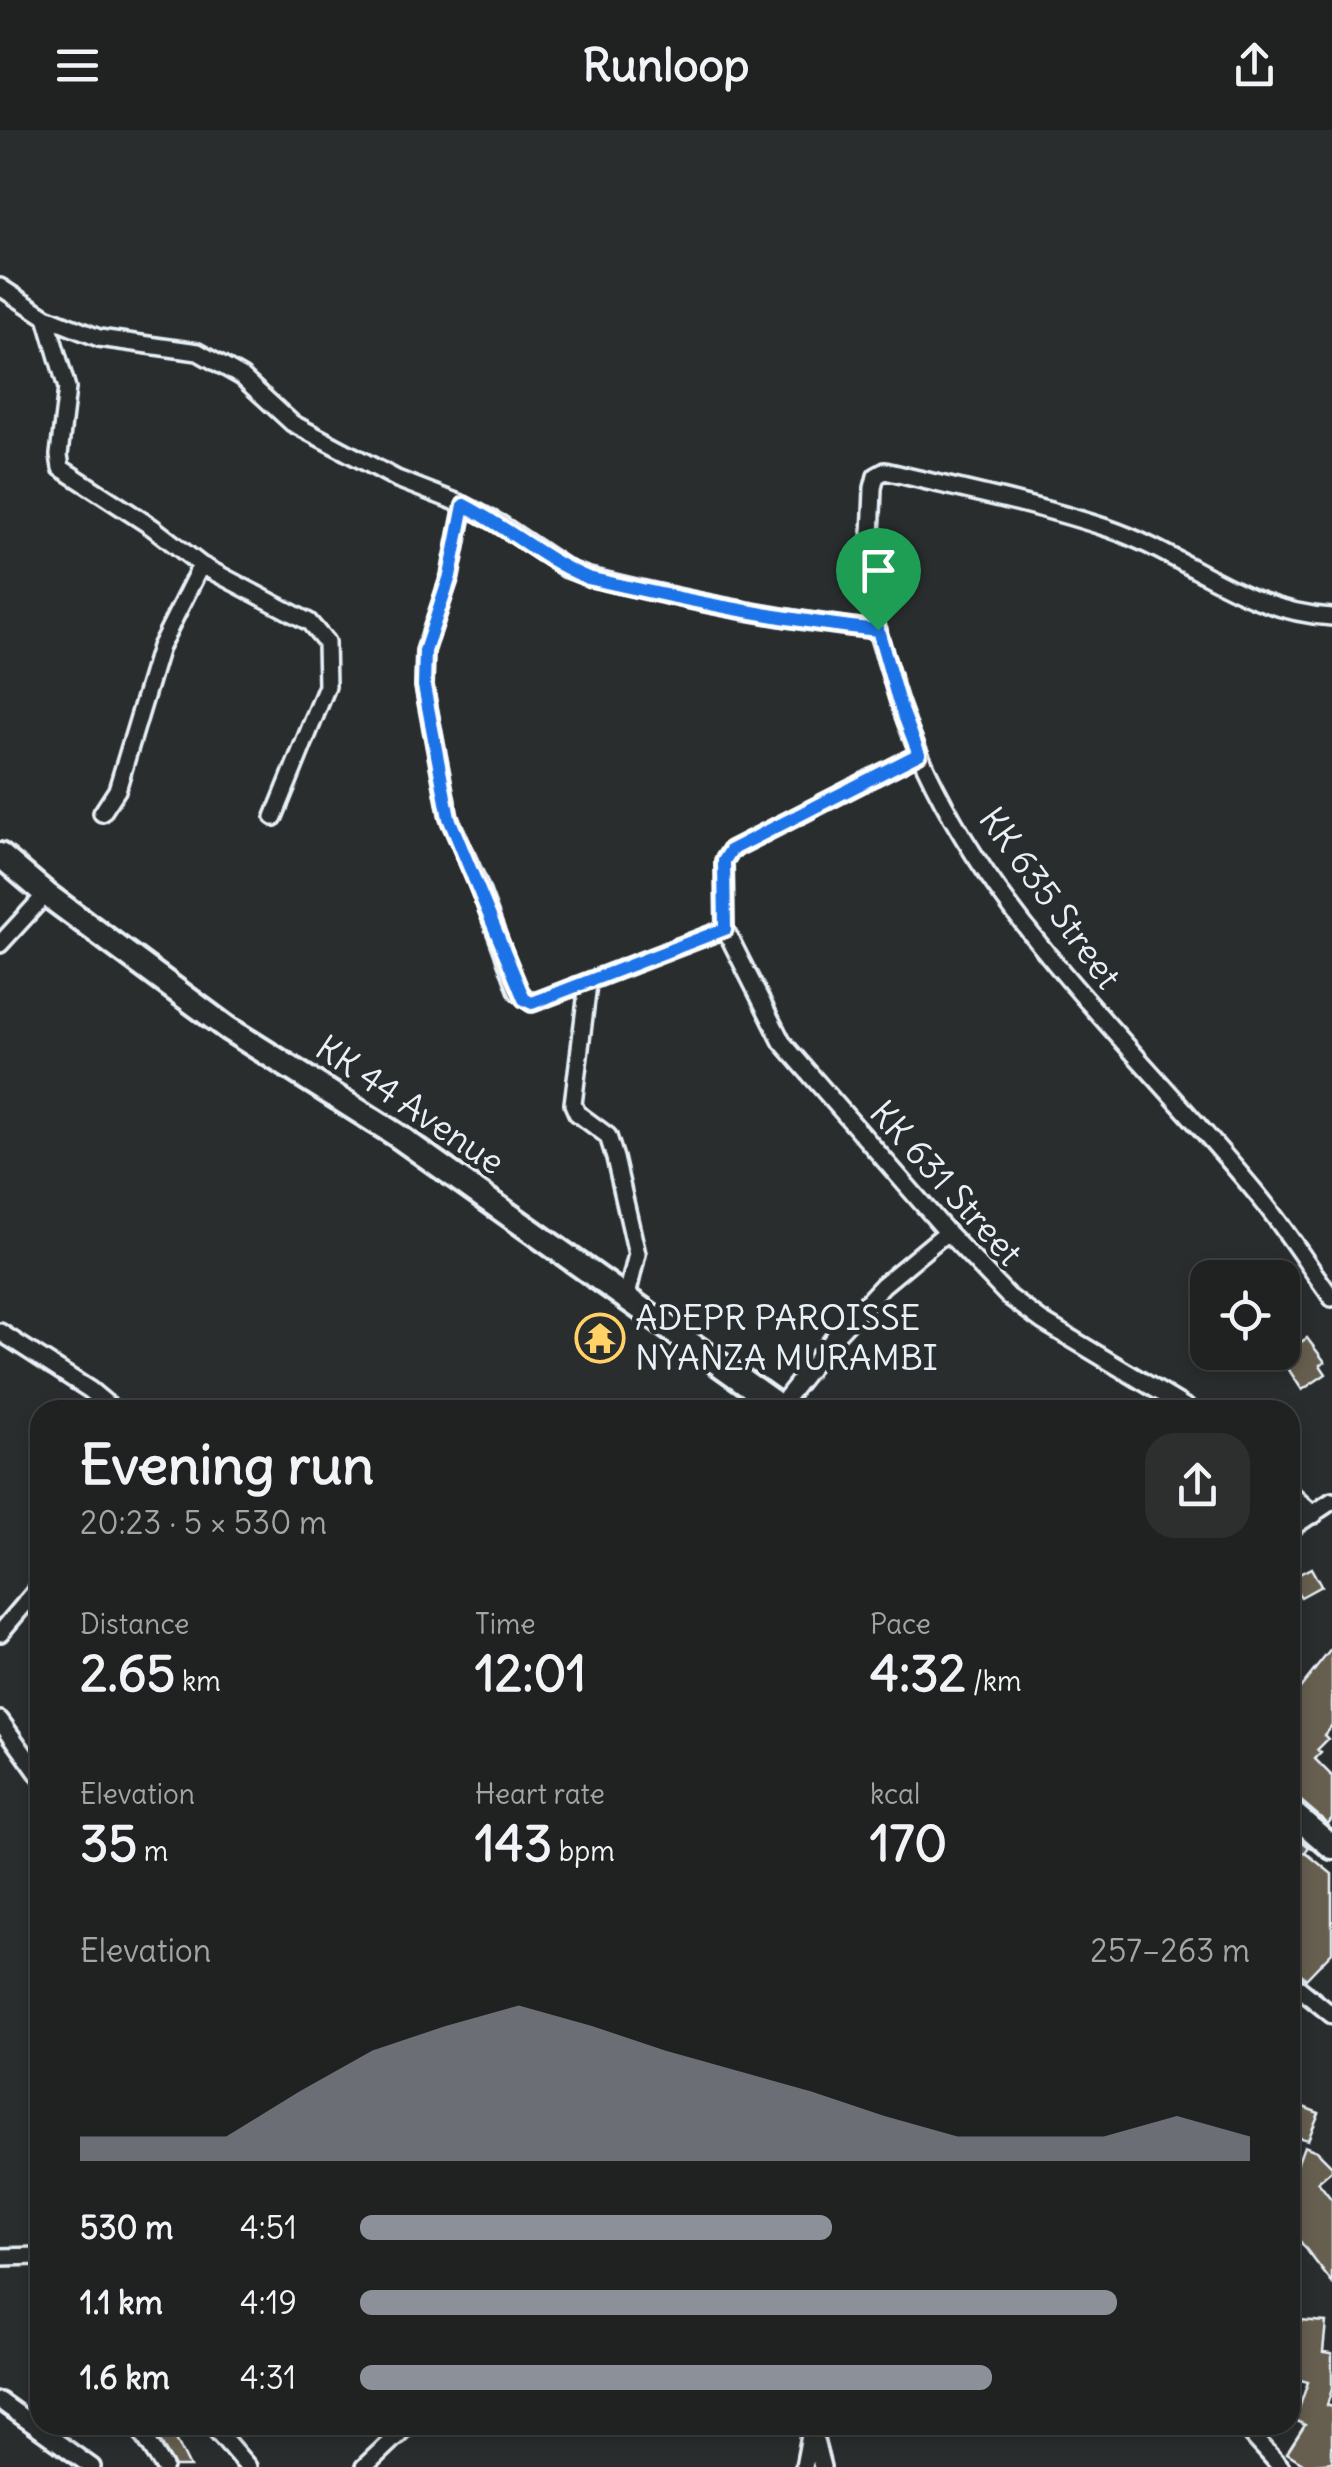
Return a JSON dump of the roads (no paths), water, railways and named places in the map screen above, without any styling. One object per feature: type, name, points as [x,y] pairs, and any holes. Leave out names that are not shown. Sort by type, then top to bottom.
[{"type":"main road","name":"KK 44 Avenue","points":[[0,854],[46,894],[227,1028],[395,1134],[771,1400]]},
{"type":"main road","points":[[1300,1820],[1332,1847]]},
{"type":"street","points":[[0,287],[46,317],[98,338],[198,352],[242,377],[292,423],[397,479],[464,505],[588,578],[736,611],[878,630]]},
{"type":"street","points":[[46,317],[68,388],[59,455],[61,468],[152,527],[201,566],[294,612],[326,642],[327,686],[274,816]]},
{"type":"street","name":"KK 635 Street","points":[[1332,617],[1279,610],[1110,529],[886,471],[876,476],[872,603],[878,630],[919,754],[976,859],[1059,972],[1262,1199],[1332,1298]]},
{"type":"street","points":[[464,505],[450,576],[425,651],[424,686],[449,818],[524,999],[532,1003],[588,984],[725,929]]},
{"type":"street","points":[[102,814],[117,790],[160,647],[201,566]]},
{"type":"street","name":"KK 631 Street","points":[[919,754],[731,850],[724,861],[725,929],[782,1042],[947,1232],[1008,1296],[1042,1321],[1173,1400]]},
{"type":"street","points":[[0,944],[46,894]]},
{"type":"street","points":[[588,984],[574,1104],[577,1114],[604,1131],[615,1158],[637,1254],[627,1296]]},
{"type":"street","points":[[788,1400],[836,1336],[882,1285],[947,1232]]},
{"type":"street","points":[[0,1332],[102,1400]]},
{"type":"street","points":[[1300,1502],[1314,1515]]},
{"type":"street","points":[[1300,1523],[1331,1503]]},
{"type":"street","points":[[0,1633],[30,1598]]},
{"type":"street","points":[[0,1720],[30,1762]]},
{"type":"street","points":[[1300,1989],[1332,2014]]},
{"type":"street","points":[[0,2256],[30,2256]]},
{"type":"street","points":[[0,2401],[30,2423]]},
{"type":"street","points":[[47,2435],[92,2467]]},
{"type":"street","points":[[144,2435],[164,2467]]},
{"type":"street","points":[[221,2435],[248,2467]]},
{"type":"street","points":[[364,2467],[398,2435]]},
{"type":"street","points":[[804,2467],[810,2435]]},
{"type":"street","points":[[814,2435],[822,2467]]},
{"type":"street","points":[[1252,2435],[1282,2467]]},
{"type":"place","name":"ADEPR PAROISSE NYANZA MURAMBI","points":[[600,1338]]}]
